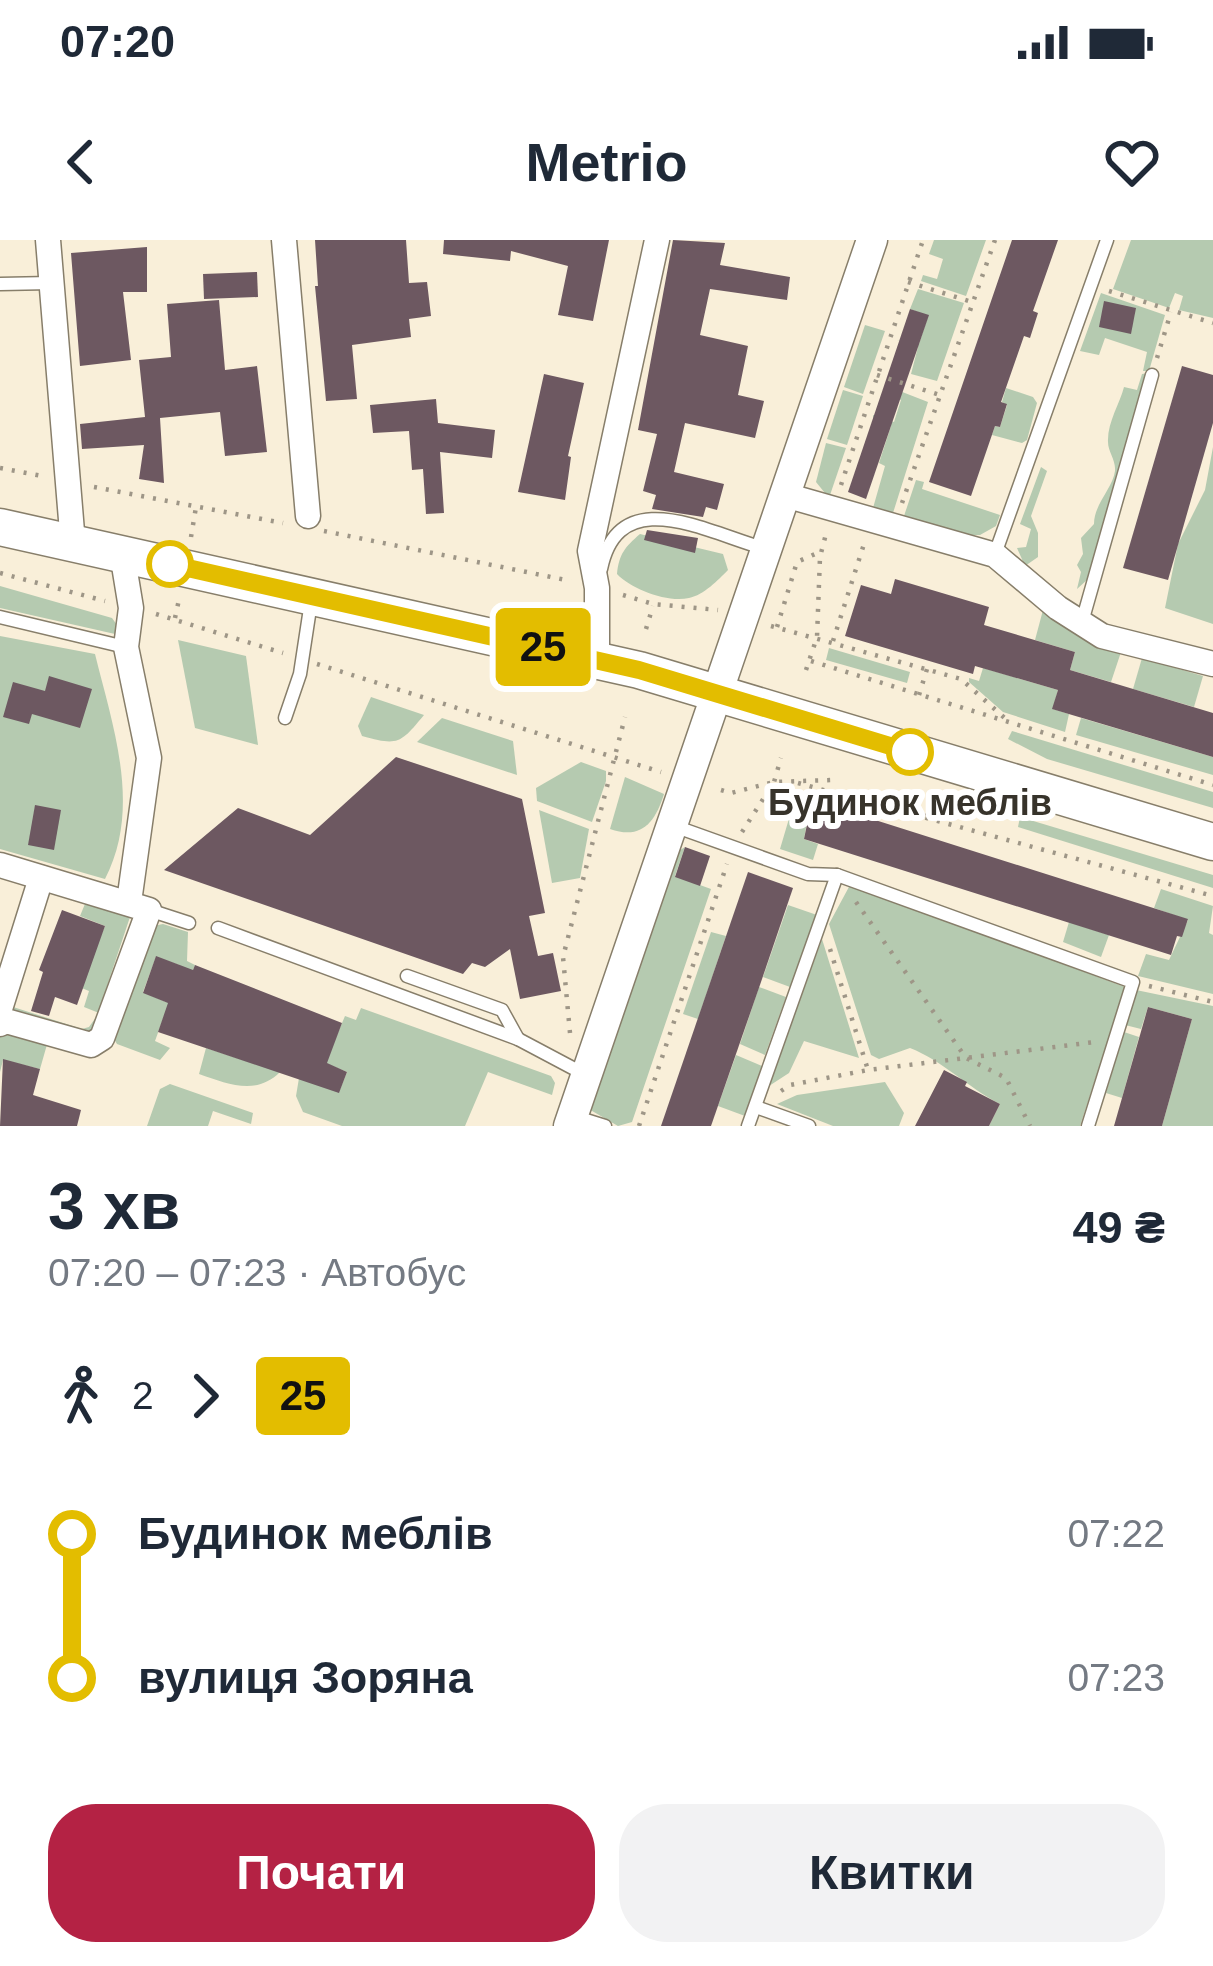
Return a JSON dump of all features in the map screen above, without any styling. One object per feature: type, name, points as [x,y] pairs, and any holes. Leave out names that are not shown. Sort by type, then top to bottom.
[{"type":"main road","points":[[0,527],[597,659],[1213,842]]},
{"type":"street","points":[[48,240],[73,544]]},
{"type":"street","points":[[284,240],[299,522]]},
{"type":"street","points":[[597,659],[597,588],[590,551],[657,240]]},
{"type":"street","points":[[571,1121],[579,1073],[674,826],[872,240]]},
{"type":"street","points":[[785,494],[995,555],[1058,608],[1102,636],[1213,664]]},
{"type":"street","points":[[0,1024],[5,1021],[91,1045],[102,1038],[139,906],[149,758],[126,647],[131,608],[122,553]]},
{"type":"street","points":[[0,865],[139,906]]},
{"type":"street","points":[[0,1009],[4,975],[41,878]]},
{"type":"lane","points":[[995,555],[1107,240]]},
{"type":"lane","points":[[0,284],[52,283]]},
{"type":"lane","points":[[1082,622],[1152,375]]},
{"type":"lane","points":[[597,588],[605,551],[631,521],[651,517],[767,549]]},
{"type":"lane","points":[[285,718],[300,674],[311,595]]},
{"type":"lane","points":[[0,617],[126,647]]},
{"type":"lane","points":[[674,826],[808,874],[837,875],[1133,982],[1088,1126]]},
{"type":"lane","points":[[748,1126],[837,875]]},
{"type":"lane","points":[[139,906],[189,923]]},
{"type":"lane","points":[[218,928],[518,1040],[579,1073]]},
{"type":"lane","points":[[407,976],[502,1010],[518,1040]]},
{"type":"lane","points":[[756,1107],[808,1126]]},
{"type":"lane","points":[[571,1121],[605,1126]]},
{"type":"path","points":[[806,670],[817,637],[821,550],[923,240]]},
{"type":"path","points":[[833,641],[866,539],[892,526],[995,240]]},
{"type":"path","points":[[908,283],[973,302]]},
{"type":"path","points":[[1092,286],[1213,322]]},
{"type":"path","points":[[1152,375],[1171,312]]},
{"type":"path","points":[[877,376],[940,395]]},
{"type":"path","points":[[0,468],[299,522],[653,604],[724,612]]},
{"type":"path","points":[[821,550],[797,562],[774,627],[961,679],[1012,725]]},
{"type":"path","points":[[646,629],[653,604]]},
{"type":"path","points":[[809,661],[1213,784]]},
{"type":"path","points":[[919,695],[927,669]]},
{"type":"path","points":[[579,1073],[563,956],[625,717]]},
{"type":"path","points":[[616,758],[670,775]]},
{"type":"path","points":[[639,1126],[732,848],[774,782],[781,758]]},
{"type":"path","points":[[721,790],[731,793],[774,782],[831,779]]},
{"type":"path","points":[[798,783],[1213,896]]},
{"type":"path","points":[[902,802],[932,820]]},
{"type":"path","points":[[837,875],[966,1058],[1006,1078],[1030,1126]]},
{"type":"path","points":[[822,920],[868,1070]]},
{"type":"path","points":[[1133,982],[1213,1002]]},
{"type":"path","points":[[756,1107],[790,1085],[868,1070],[1115,1039]]},
{"type":"green space","points":[[934,240],[986,240],[966,296],[921,281],[923,275],[937,279],[943,259],[929,254]]},
{"type":"green space","points":[[1131,240],[1213,240],[1213,318],[1179,310],[1183,296],[1175,293],[1169,308],[1113,289]]},
{"type":"green space","points":[[918,289],[964,303],[937,381],[911,374],[918,347],[897,340],[919,344],[928,316],[910,309]]},
{"type":"green space","points":[[1101,293],[1165,315],[1149,371],[1143,371],[1147,352],[1105,338],[1099,355],[1080,351]]},
{"type":"green space","points":[[865,325],[885,331],[863,394],[844,387]]},
{"type":"green space","points":[[1149,373],[1088,579],[1077,589],[1081,538],[1094,524],[1115,471],[1108,442],[1112,420],[1124,387],[1137,390],[1142,374]]},
{"type":"green space","points":[[892,388],[928,402],[893,513],[873,508],[885,466],[879,463],[891,426],[873,415],[894,422],[901,400],[888,395]]},
{"type":"green space","points":[[1006,388],[1033,397],[1037,403],[1027,440],[1022,443],[992,435],[1007,405],[1002,402]]},
{"type":"green space","points":[[843,390],[863,396],[847,445],[827,439]]},
{"type":"green space","points":[[826,443],[846,448],[829,498],[816,482]]},
{"type":"green space","points":[[1213,447],[1213,624],[1165,608],[1178,544],[1205,490]]},
{"type":"green space","points":[[1041,467],[1047,471],[1031,516],[1038,533],[1038,557],[1025,566],[1017,548],[1026,547],[1031,529],[1020,524]]},
{"type":"green space","points":[[916,480],[924,482],[922,489],[1000,515],[996,526],[971,535],[904,516]]},
{"type":"green space","points":[[640,534],[723,554],[728,570],[689,598],[660,597],[640,590],[617,574],[624,551]]},
{"type":"green space","points":[[0,586],[112,618],[117,625],[115,634],[0,608]]},
{"type":"green space","points":[[1043,610],[1074,633],[1121,652],[1111,682],[1070,670],[1075,652],[1035,640]]},
{"type":"green space","points":[[0,636],[95,654],[116,739],[123,796],[116,852],[105,879],[0,849]]},
{"type":"green space","points":[[178,640],[246,656],[258,745],[195,728]]},
{"type":"green space","points":[[829,648],[910,672],[907,683],[826,660]]},
{"type":"green space","points":[[1142,658],[1203,676],[1194,707],[1133,689]]},
{"type":"green space","points":[[983,668],[1058,690],[1053,709],[1069,714],[1065,732],[1003,712],[969,682],[969,678],[979,681]]},
{"type":"green space","points":[[371,697],[424,715],[398,740],[362,736],[358,726]]},
{"type":"green space","points":[[442,718],[513,741],[517,775],[417,742]]},
{"type":"green space","points":[[1081,718],[1213,757],[1213,775],[1076,735]]},
{"type":"green space","points":[[1012,731],[1213,792],[1213,808],[1047,759],[1008,739]]},
{"type":"green space","points":[[581,762],[606,771],[592,822],[537,801],[536,788]]},
{"type":"green space","points":[[625,777],[664,794],[651,821],[630,832],[610,829]]},
{"type":"green space","points":[[796,795],[811,800],[804,839],[818,844],[813,860],[780,849]]},
{"type":"green space","points":[[539,810],[589,829],[580,878],[552,883]]},
{"type":"green space","points":[[1020,817],[1213,875],[1213,888],[1018,827]]},
{"type":"green space","points":[[685,847],[675,876],[711,889],[632,1122],[618,1126],[587,1108],[677,852]]},
{"type":"green space","points":[[850,885],[1125,987],[1080,1126],[989,1126],[1000,1104],[933,1060],[910,1048],[879,1059],[871,1055],[829,924]]},
{"type":"green space","points":[[1161,889],[1213,906],[1209,933],[1213,935],[1213,994],[1138,976],[1146,954],[1169,960],[1188,920],[1154,908]]},
{"type":"green space","points":[[87,899],[131,914],[98,1013],[84,1007],[89,991],[79,987],[105,926],[80,916]]},
{"type":"green space","points":[[788,905],[817,915],[790,987],[763,977]]},
{"type":"green space","points":[[1069,922],[1109,935],[1101,957],[1063,942]]},
{"type":"green space","points":[[163,924],[188,932],[187,961],[195,965],[179,1005],[164,1016],[155,1041],[170,1048],[160,1060],[114,1039],[153,926]],"holes":[[[156,957],[179,965],[166,1002],[143,992]]]},
{"type":"green space","points":[[711,932],[726,936],[698,1019],[683,1014]]},
{"type":"green space","points":[[822,939],[859,1058],[804,1041],[789,1073],[769,1086]]},
{"type":"green space","points":[[759,987],[786,997],[765,1055],[740,1044]]},
{"type":"green space","points":[[1136,990],[1213,1006],[1213,1126],[1162,1126],[1192,1019],[1148,1007],[1141,1029],[1125,1025]]},
{"type":"green space","points":[[10,1006],[82,1029],[97,1016],[91,1034],[9,1011]]},
{"type":"green space","points":[[361,1008],[551,1076],[555,1083],[552,1095],[488,1072],[465,1126],[342,1126],[303,1112],[296,1096],[299,1078],[339,1092],[347,1072],[325,1063],[345,1016],[356,1020]]},
{"type":"green space","points":[[0,1031],[48,1041],[40,1069],[3,1060],[0,1072]]},
{"type":"green space","points":[[1124,1032],[1139,1037],[1122,1098],[1106,1093]]},
{"type":"green space","points":[[206,1048],[280,1072],[251,1086],[199,1074]]},
{"type":"green space","points":[[736,1055],[762,1066],[745,1116],[718,1106]]},
{"type":"green space","points":[[885,1082],[904,1113],[899,1126],[833,1126],[777,1104],[797,1095]]},
{"type":"green space","points":[[170,1084],[253,1113],[251,1124],[213,1111],[208,1126],[147,1126],[160,1089]]},
{"type":"building","points":[[315,240],[406,240],[409,283],[427,282],[431,316],[409,319],[411,337],[352,345],[357,399],[326,401]]},
{"type":"building","points":[[444,240],[609,240],[593,321],[558,315],[568,266],[511,251],[510,261],[443,254]]},
{"type":"building","points":[[673,240],[725,243],[720,265],[790,277],[787,300],[710,289],[700,335],[748,346],[738,395],[764,401],[755,438],[685,423],[674,472],[724,484],[717,510],[706,507],[703,517],[652,509],[656,495],[643,491],[657,434],[638,430]]},
{"type":"building","points":[[1012,240],[1058,240],[1033,311],[1038,313],[1030,338],[1024,336],[1001,402],[1007,404],[1000,427],[995,426],[971,496],[929,482]]},
{"type":"building","points":[[147,247],[147,292],[123,292],[131,360],[80,366],[71,253]]},
{"type":"building","points":[[257,272],[258,297],[204,299],[203,274]]},
{"type":"building","points":[[219,300],[225,370],[257,366],[267,452],[225,456],[220,412],[160,418],[164,483],[139,479],[144,445],[82,449],[80,424],[145,417],[139,360],[171,357],[167,304]]},
{"type":"building","points":[[1104,301],[1136,308],[1131,334],[1099,327]]},
{"type":"building","points":[[910,309],[929,315],[866,499],[848,492]]},
{"type":"building","points":[[1182,366],[1213,375],[1213,423],[1168,580],[1123,568]]},
{"type":"building","points":[[544,374],[584,383],[568,456],[565,500],[518,492]]},
{"type":"building","points":[[436,399],[438,423],[495,430],[492,458],[440,452],[444,513],[426,514],[423,469],[412,470],[409,431],[373,433],[370,405]]},
{"type":"building","points":[[647,530],[698,538],[695,553],[644,540]]},
{"type":"building","points":[[895,579],[989,607],[984,625],[1075,652],[1070,670],[1213,713],[1213,757],[1052,709],[1058,690],[975,666],[973,674],[845,636],[861,585],[891,594]]},
{"type":"building","points":[[49,676],[92,689],[80,728],[32,714],[29,724],[3,717],[13,682],[45,691]]},
{"type":"building","points":[[396,757],[522,799],[545,913],[529,916],[538,956],[553,953],[561,991],[520,999],[510,949],[485,967],[472,963],[463,974],[164,870],[238,808],[310,835]]},
{"type":"building","points":[[812,800],[1188,919],[1182,937],[1177,936],[1171,955],[804,839]]},
{"type":"building","points":[[35,805],[61,810],[54,850],[28,845]]},
{"type":"building","points":[[685,847],[710,856],[700,886],[675,877]]},
{"type":"building","points":[[748,872],[793,888],[761,982],[711,1126],[661,1126]]},
{"type":"building","points":[[62,910],[105,926],[77,1005],[55,997],[49,1016],[31,1011],[43,972],[39,970]]},
{"type":"building","points":[[156,956],[193,970],[195,965],[342,1023],[327,1063],[347,1072],[339,1093],[158,1032],[168,1003],[143,993]]},
{"type":"building","points":[[1148,1007],[1192,1019],[1162,1126],[1114,1126]]},
{"type":"building","points":[[3,1059],[40,1069],[33,1095],[81,1110],[77,1126],[0,1126]]},
{"type":"building","points":[[944,1070],[1000,1104],[989,1126],[915,1126]]},
{"type":"bus line","name":"25","points":[[170,564],[639,670],[910,752]]},
{"type":"place","name":"Будинок меблів","points":[[910,752]]}]
